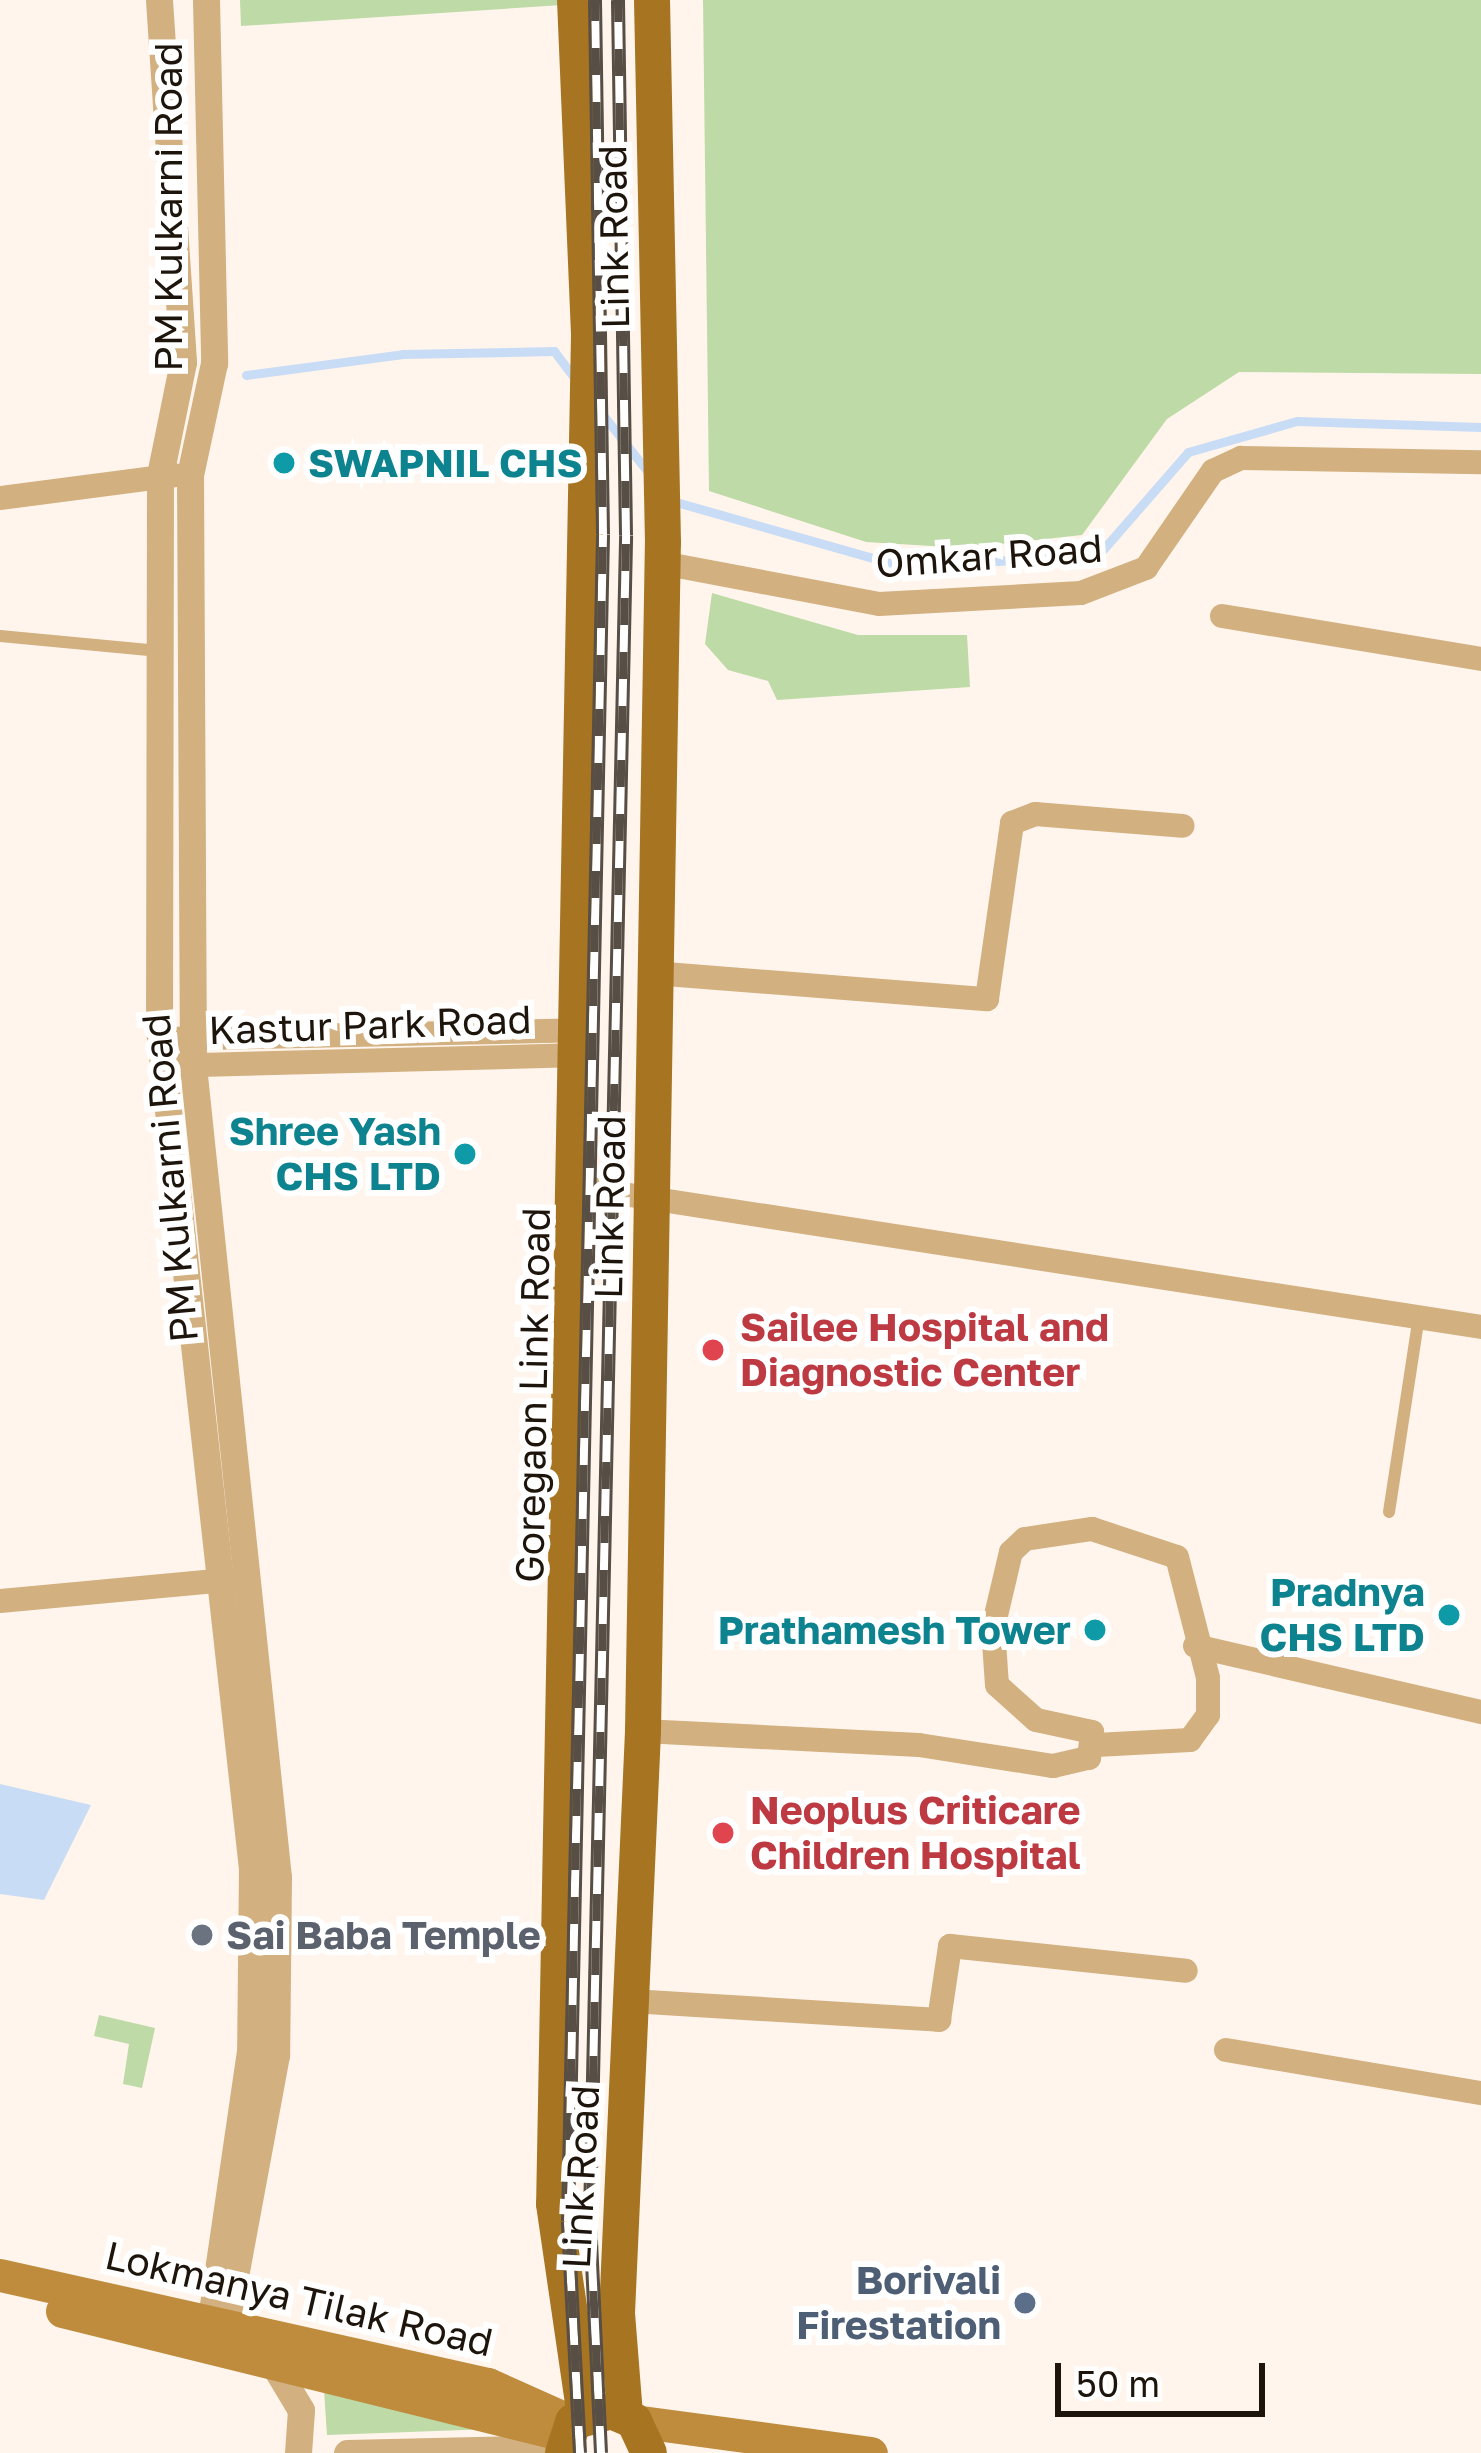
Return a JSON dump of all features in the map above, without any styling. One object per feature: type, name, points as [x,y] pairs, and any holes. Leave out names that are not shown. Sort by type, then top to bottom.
[{"type":"main road","name":"Link Road","points":[[575,0],[588,390]]},
{"type":"main road","name":"Link Road","points":[[636,2430],[617,2313],[643,1731],[663,553],[652,0]]},
{"type":"main road","name":"Goregaon Link Road","points":[[570,2435],[554,2204],[578,1187],[588,390]]},
{"type":"main road","name":"Lokmanya Tilak Road","points":[[0,2275],[217,2331],[271,2360],[570,2435]]},
{"type":"main road","name":"Lokmanya Tilak Road","points":[[0,2297],[217,2331],[488,2384],[570,2435]]},
{"type":"main road","points":[[570,2435],[636,2430],[871,2453]]},
{"type":"street","name":"PM Kulkarni Road","points":[[160,0],[183,362],[160,476],[160,1052],[233,1579]]},
{"type":"street","name":"PM Kulkarni Road","points":[[206,0],[214,363],[190,475],[193,1052],[252,1869],[250,2051],[217,2331]]},
{"type":"street","name":"Omkar Road","points":[[663,553],[879,604],[1081,593],[1147,568],[1214,471],[1241,458],[1481,462]]},
{"type":"street","points":[[0,498],[190,475]]},
{"type":"street","points":[[1222,616],[1481,659]]},
{"type":"street","points":[[653,973],[987,999],[1012,823],[1035,814],[1184,826]]},
{"type":"street","name":"Kastur Park Road","points":[[160,1052],[580,1042]]},
{"type":"street","points":[[578,1187],[1481,1327]]},
{"type":"street","points":[[643,1731],[920,1745],[1053,1766],[1096,1745],[1190,1741],[1208,1715],[1177,1557],[1092,1529],[1025,1539],[1011,1552],[993,1628],[997,1685],[1036,1720],[1093,1732],[1096,1745]]},
{"type":"street","points":[[0,1601],[233,1579]]},
{"type":"street","points":[[1195,1646],[1481,1712]]},
{"type":"street","points":[[631,2001],[939,2020],[950,1946],[1186,1971]]},
{"type":"street","points":[[1226,2050],[1481,2093]]},
{"type":"street","points":[[271,2360],[301,2410],[298,2453]]},
{"type":"street","points":[[347,2453],[570,2435]]},
{"type":"lane","points":[[0,636],[88,636],[160,652]]},
{"type":"lane","points":[[1389,1512],[1419,1316]]},
{"type":"green space","points":[[240,0],[562,0],[562,5],[241,26]]},
{"type":"green space","points":[[703,0],[1481,0],[1481,374],[1239,372],[1167,419],[1082,535],[964,548],[866,542],[709,491]]},
{"type":"green space","points":[[712,593],[858,635],[967,635],[970,687],[777,700],[768,681],[728,670],[705,644]]},
{"type":"green space","points":[[99,2015],[155,2028],[142,2088],[123,2084],[129,2044],[94,2036]]},
{"type":"green space","points":[[324,2390],[491,2429],[327,2435]]},
{"type":"water","points":[[0,1784],[91,1805],[44,1900],[0,1894]]},
{"type":"waterway","points":[[246,375],[403,354],[554,351],[574,378]]},
{"type":"waterway","points":[[599,410],[648,472]]},
{"type":"waterway","points":[[669,500],[908,568],[1100,553],[1188,452],[1297,421],[1481,427]]},
{"type":"railway","points":[[580,2453],[568,2221],[603,534],[595,0]]},
{"type":"railway","points":[[601,2453],[590,2218],[626,535],[618,0]]},
{"type":"place","name":"SWAPNIL CHS","points":[[284,463]]},
{"type":"place","name":"Shree Yash CHS LTD","points":[[465,1154]]},
{"type":"place","name":"Sailee Hospital and Diagnostic Center","points":[[713,1350]]},
{"type":"place","name":"Pradnya CHS LTD","points":[[1449,1615]]},
{"type":"place","name":"Prathamesh Tower","points":[[1095,1630]]},
{"type":"place","name":"Neoplus Criticare Children Hospital","points":[[723,1833]]},
{"type":"place","name":"Sai Baba Temple","points":[[202,1935]]},
{"type":"place","name":"Borivali Firestation","points":[[1025,2303]]}]
